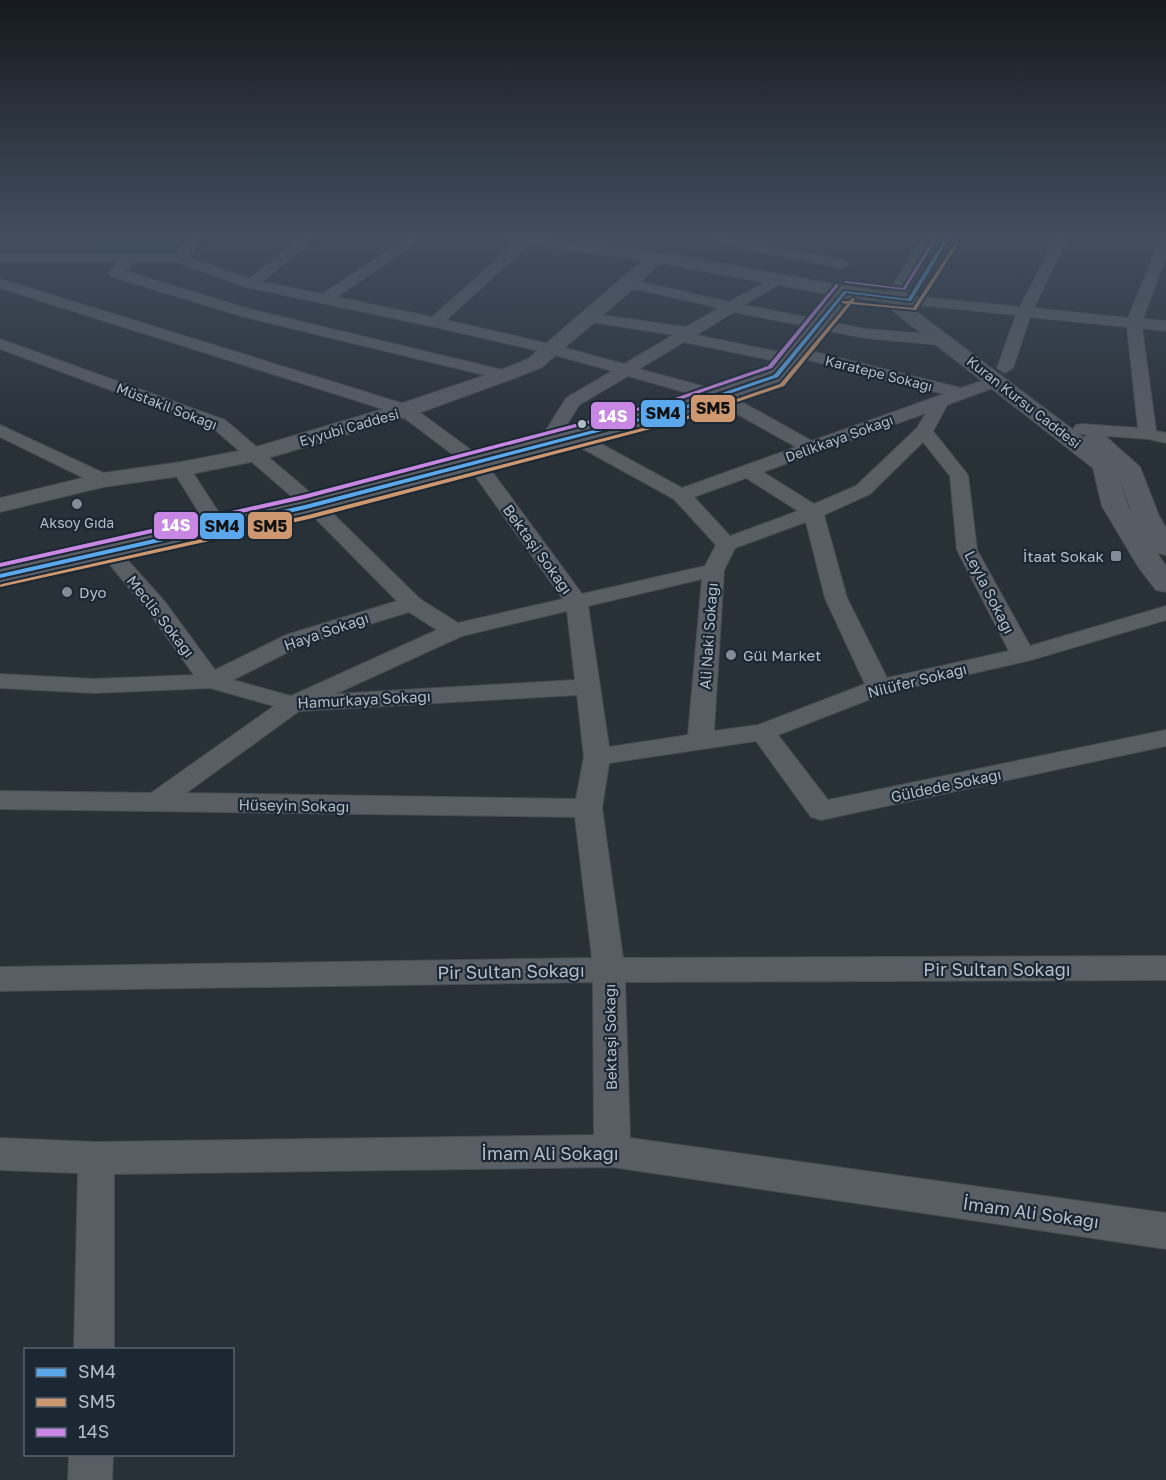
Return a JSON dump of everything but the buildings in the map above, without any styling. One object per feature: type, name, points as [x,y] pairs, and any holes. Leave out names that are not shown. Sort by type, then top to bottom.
[{"type":"main road","name":"Kuran Kursu Caddesi","points":[[903,306],[903,311],[941,340],[1001,375],[1082,429],[1128,467],[1146,516],[1166,551]]},
{"type":"main road","name":"Kuran Kursu Caddesi","points":[[912,306],[1001,375],[1104,465],[1115,506],[1149,562],[1166,584]]},
{"type":"street","name":"Bektaşi Sokağı","points":[[71,306],[405,410],[475,462],[576,603],[597,757],[588,808],[609,970],[612,1151]]},
{"type":"street","points":[[223,306],[505,375]]},
{"type":"street","points":[[355,306],[552,349],[718,396],[811,448]]},
{"type":"street","points":[[435,322],[452,306]]},
{"type":"street","name":"Eyyubi Caddesi","points":[[0,505],[103,480],[181,469],[253,455],[405,410],[535,363],[600,306]]},
{"type":"street","points":[[548,442],[572,402],[731,306]]},
{"type":"street","points":[[738,306],[819,324],[890,336],[941,340]]},
{"type":"street","points":[[0,576],[313,505],[680,409],[776,376],[834,306]]},
{"type":"street","points":[[974,306],[1166,326]]},
{"type":"street","points":[[1001,375],[1027,306]]},
{"type":"street","points":[[1140,306],[1134,322],[1148,434]]},
{"type":"street","name":"Karatepe Sokağı","points":[[586,317],[792,356],[963,394]]},
{"type":"street","name":"Müstakil Sokağı","points":[[0,344],[219,424],[313,505]]},
{"type":"street","name":"Delikkaya Sokağı","points":[[681,495],[963,394],[1001,375]]},
{"type":"street","points":[[573,436],[681,495],[727,544],[813,512],[863,490],[924,431],[941,401]]},
{"type":"street","points":[[1082,429],[1148,434],[1166,438]]},
{"type":"street","points":[[0,430],[103,480]]},
{"type":"street","name":"Leyla Sokağı","points":[[924,431],[958,475],[967,550],[1023,655]]},
{"type":"street","points":[[181,469],[218,527]]},
{"type":"street","points":[[748,471],[813,512],[836,598],[879,687]]},
{"type":"street","points":[[313,505],[412,604],[454,631]]},
{"type":"street","name":"Ali Naki Sokağı","points":[[700,742],[713,570],[727,544]]},
{"type":"street","name":"Meclis Sokağı","points":[[109,551],[157,607],[211,681]]},
{"type":"street","points":[[155,803],[293,704],[454,631],[713,570]]},
{"type":"street","name":"Haya Sokağı","points":[[211,681],[294,640],[412,604]]},
{"type":"street","name":"Nilüfer Sokağı","points":[[597,757],[764,732],[879,687],[1023,655],[1166,613]]},
{"type":"street","name":"Hamurkaya Sokağı","points":[[0,681],[94,686],[211,681],[293,704],[586,687]]},
{"type":"street","name":"Güldede Sokağı","points":[[764,732],[821,811],[1166,738]]},
{"type":"street","name":"Hüseyin Sokağı","points":[[0,800],[588,808]]},
{"type":"street","name":"Pir Sultan Sokağı","points":[[0,979],[609,970],[1166,968]]},
{"type":"street","name":"İmam Ali Sokağı","points":[[0,1154],[96,1158],[612,1151],[1166,1231]]},
{"type":"street","points":[[94,1348],[96,1158]]},
{"type":"street","points":[[90,1480],[91,1456]]},
{"type":"transit line","name":"14S","points":[[0,565],[304,497],[677,399],[770,367],[820,306]]},
{"type":"transit line","name":"SM4","points":[[0,576],[306,507],[680,409],[776,376],[833,306]]},
{"type":"transit line","name":"SM5","points":[[2,586],[309,517],[683,419],[782,385],[847,306]]},
{"type":"transit line","name":"SM5","points":[[885,306],[914,309],[916,306]]},
{"type":"place","name":"Aksoy Gıda","points":[[77,504]]},
{"type":"place","name":"İtaat Sokak","points":[[1116,556]]},
{"type":"place","name":"Dyo","points":[[67,592]]},
{"type":"place","name":"Gül Market","points":[[731,655]]}]
